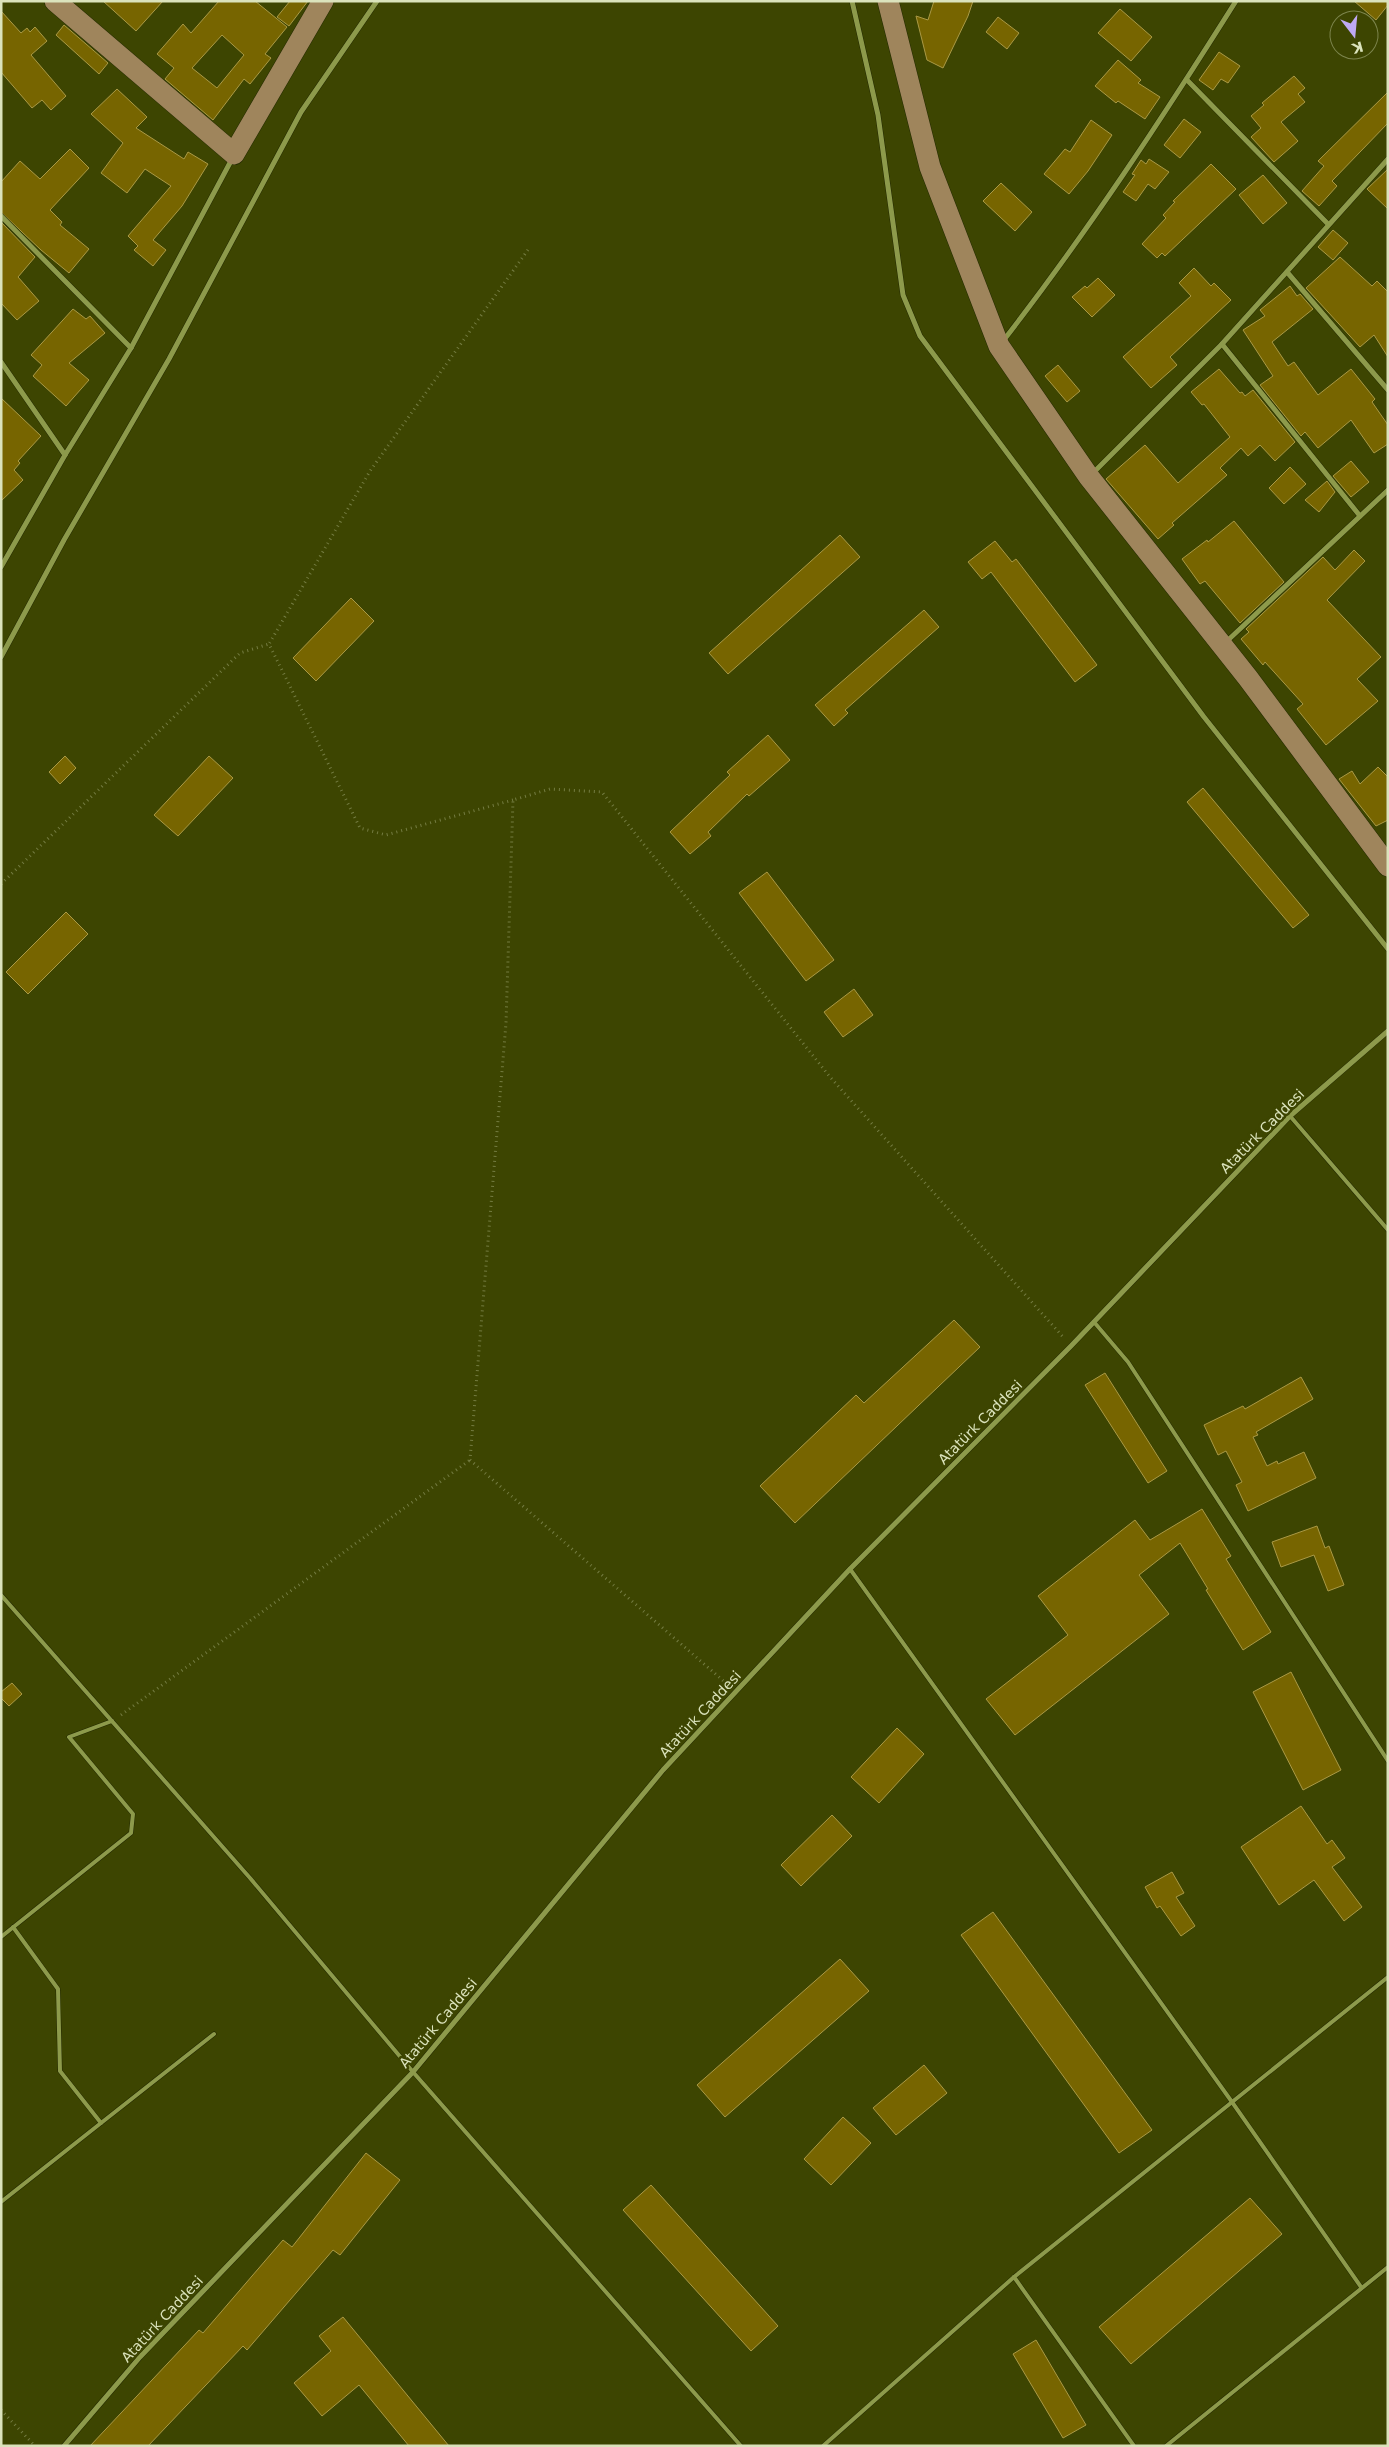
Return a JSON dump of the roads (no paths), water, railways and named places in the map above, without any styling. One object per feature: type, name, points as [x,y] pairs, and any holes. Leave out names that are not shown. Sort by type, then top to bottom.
[{"type":"street","points":[[55,1],[234,154]]},
{"type":"street","points":[[1,567],[65,455],[131,348],[234,154],[322,1]]},
{"type":"street","points":[[1,657],[64,540],[169,360],[301,112],[377,1]]},
{"type":"street","points":[[852,1],[878,115],[903,295],[920,336],[1204,717],[1388,949]]},
{"type":"street","points":[[888,1],[930,167],[999,346],[1089,477],[1222,645],[1388,866]]},
{"type":"street","points":[[999,346],[1041,293],[1187,80],[1236,1]]},
{"type":"street","points":[[1187,80],[1328,224]]},
{"type":"street","points":[[1089,477],[1222,344],[1388,159]]},
{"type":"street","points":[[1,216],[131,348]]},
{"type":"street","points":[[1287,272],[1388,390]]},
{"type":"street","points":[[1222,344],[1360,516]]},
{"type":"street","points":[[1,362],[65,455]]},
{"type":"street","points":[[1222,645],[1388,490]]},
{"type":"street","name":"Atatürk Caddesi","points":[[64,2446],[140,2357],[413,2072],[663,1770],[850,1569],[1071,1346],[1290,1116],[1388,1031]]},
{"type":"lane","points":[[1290,1116],[1388,1230]]},
{"type":"lane","points":[[1094,1322],[1128,1362],[1388,1761]]},
{"type":"lane","points":[[850,1569],[1232,2102],[1361,2287]]},
{"type":"lane","points":[[1,1595],[256,1886],[413,2072],[741,2446]]},
{"type":"lane","points":[[1,1937],[131,1833],[133,1814],[69,1737],[112,1722]]},
{"type":"lane","points":[[13,1927],[58,1989],[60,2071],[101,2123]]},
{"type":"lane","points":[[823,2446],[1014,2276],[1388,1977]]},
{"type":"lane","points":[[1,2202],[214,2034]]},
{"type":"lane","points":[[1166,2446],[1388,2266]]},
{"type":"lane","points":[[1014,2276],[1134,2446]]}]
